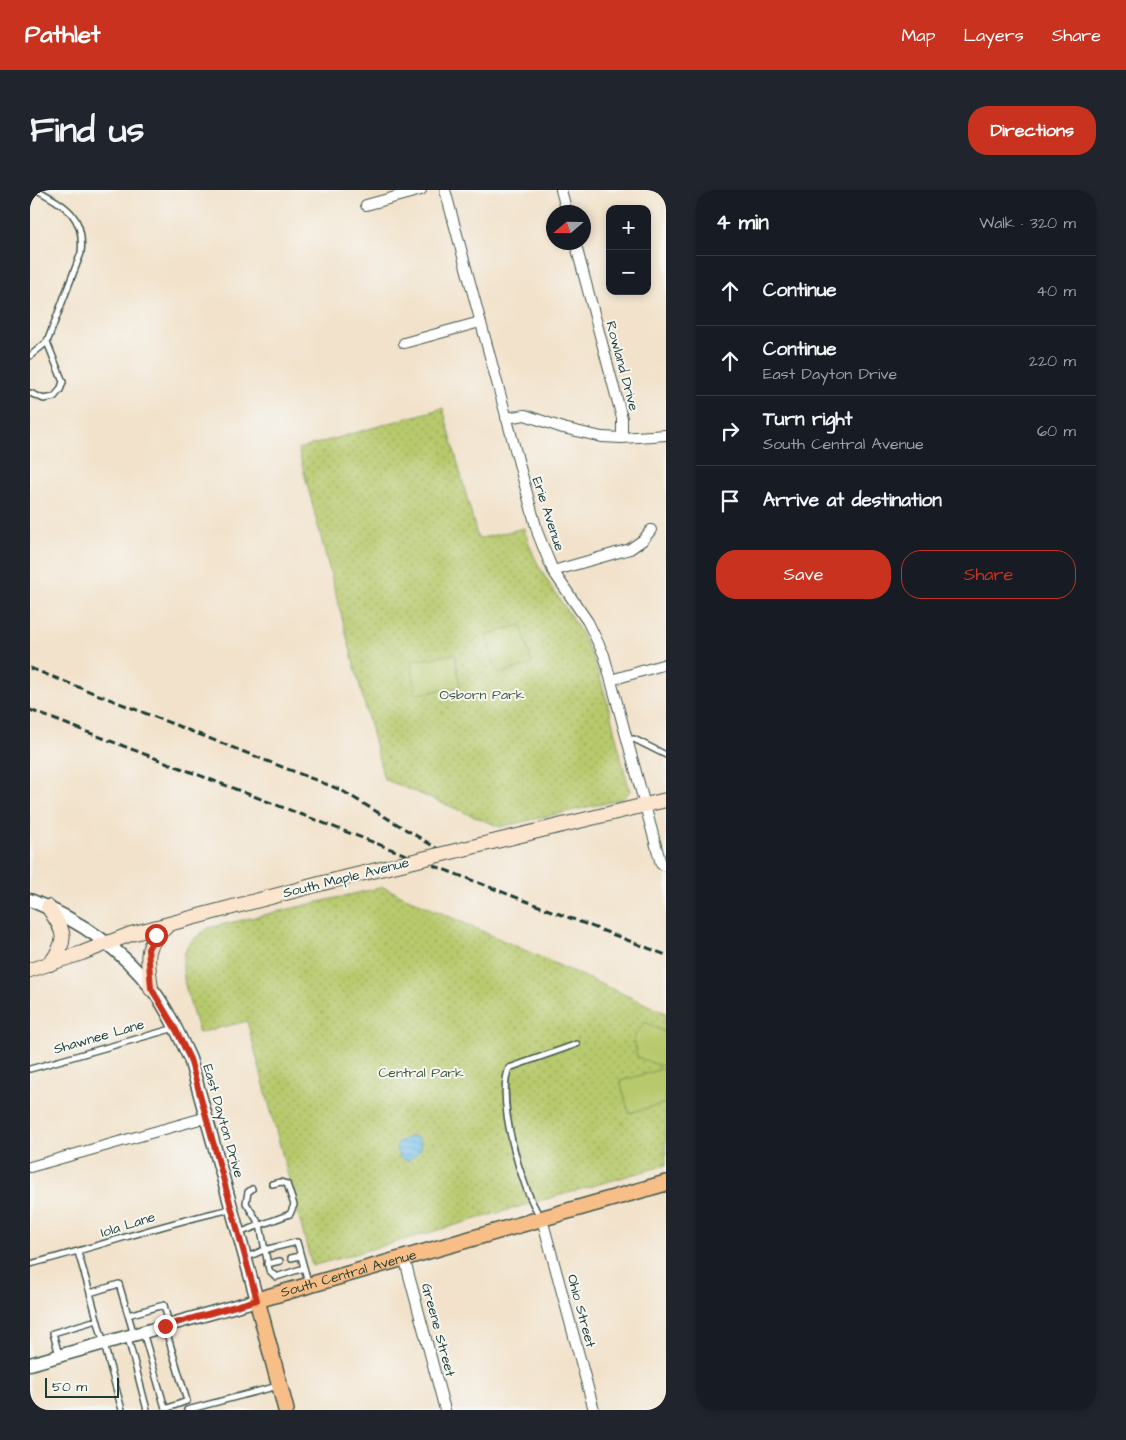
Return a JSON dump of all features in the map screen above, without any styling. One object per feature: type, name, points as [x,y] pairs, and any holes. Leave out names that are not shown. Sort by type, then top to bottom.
[{"type":"main road","name":"South Maple Avenue","points":[[30,970],[131,934],[324,882],[666,800]]},
{"type":"main road","points":[[48,907],[60,926],[64,938],[59,951],[50,964]]},
{"type":"main road","points":[[151,988],[148,957],[150,943],[169,924]]},
{"type":"main road","name":"South Central Avenue","points":[[257,1300],[666,1183]]},
{"type":"main road","points":[[257,1300],[286,1410]]},
{"type":"street","points":[[366,205],[421,190]]},
{"type":"street","name":"Erie Avenue","points":[[445,190],[538,534],[554,571],[594,635],[612,680],[664,865]]},
{"type":"street","points":[[561,190],[565,205]]},
{"type":"street","name":"Rowland Drive","points":[[577,250],[622,418],[622,438]]},
{"type":"street","points":[[404,343],[480,322]]},
{"type":"street","points":[[506,418],[525,415],[580,433],[622,438],[666,435]]},
{"type":"street","points":[[554,571],[630,549],[643,540],[651,530]]},
{"type":"street","points":[[612,680],[666,664]]},
{"type":"street","name":"East Dayton Drive","points":[[30,900],[48,907],[107,944],[151,988],[175,1028],[190,1059],[257,1300]]},
{"type":"street","points":[[30,1167],[207,1117]]},
{"type":"street","name":"Ohio Street","points":[[542,1219],[594,1410]]},
{"type":"street","name":"Greene Street","points":[[404,1258],[445,1410]]},
{"type":"street","name":"South Central Avenue","points":[[30,1365],[257,1300]]},
{"type":"lane","points":[[30,356],[47,342],[81,253],[82,242],[81,232],[72,213],[63,205],[37,190]]},
{"type":"lane","points":[[30,392],[44,399],[54,397],[60,390],[63,382],[47,342]]},
{"type":"lane","points":[[628,740],[634,739],[666,756]]},
{"type":"lane","name":"Shawnee Lane","points":[[30,1069],[175,1028]]},
{"type":"lane","points":[[542,1219],[534,1206],[514,1149],[505,1108],[504,1079],[509,1068],[515,1065],[577,1044]]},
{"type":"lane","points":[[238,1233],[290,1214],[294,1205],[287,1184],[282,1182],[272,1184]]},
{"type":"lane","points":[[252,1189],[248,1192],[246,1203],[260,1225],[269,1270],[276,1277],[304,1268]]},
{"type":"lane","name":"Iola Lane","points":[[30,1264],[78,1252],[167,1225],[232,1210]]},
{"type":"lane","points":[[245,1258],[264,1250],[296,1242],[309,1285]]},
{"type":"lane","points":[[78,1252],[122,1410]]},
{"type":"lane","points":[[291,1258],[300,1256]]},
{"type":"lane","points":[[267,1264],[280,1261]]},
{"type":"lane","points":[[90,1293],[119,1284],[128,1315],[135,1335],[165,1408],[187,1401],[167,1326],[164,1305],[128,1315]]},
{"type":"lane","points":[[59,1356],[53,1334],[98,1320]]},
{"type":"lane","points":[[135,1335],[147,1410]]},
{"type":"lane","points":[[187,1410],[279,1386]]},
{"type":"green space","name":"Osborn Park","points":[[443,408],[478,539],[524,528],[536,561],[587,645],[601,680],[630,791],[623,799],[500,827],[384,779],[298,449]]},
{"type":"green space","points":[[521,625],[532,664],[498,674],[486,635]]},
{"type":"green space","points":[[455,654],[460,687],[416,694],[411,661]]},
{"type":"green space","name":"Central Park","points":[[383,887],[666,1013],[666,1165],[312,1266],[247,1021],[199,1033],[183,974],[185,951],[190,943],[208,928]]},
{"type":"green space","points":[[645,1022],[666,1033],[666,1061],[661,1066],[637,1057],[634,1037]]},
{"type":"green space","points":[[666,1068],[666,1103],[629,1113],[620,1081]]},
{"type":"water","points":[[412,1136],[420,1140],[421,1149],[409,1161],[400,1158],[396,1149],[398,1142]]},
{"type":"railway","points":[[30,668],[341,790],[438,849]]},
{"type":"railway","points":[[30,710],[666,955]]},
{"type":"route","points":[[156,935],[148,949],[151,988],[162,1004],[190,1059],[257,1300],[165,1326]]}]
